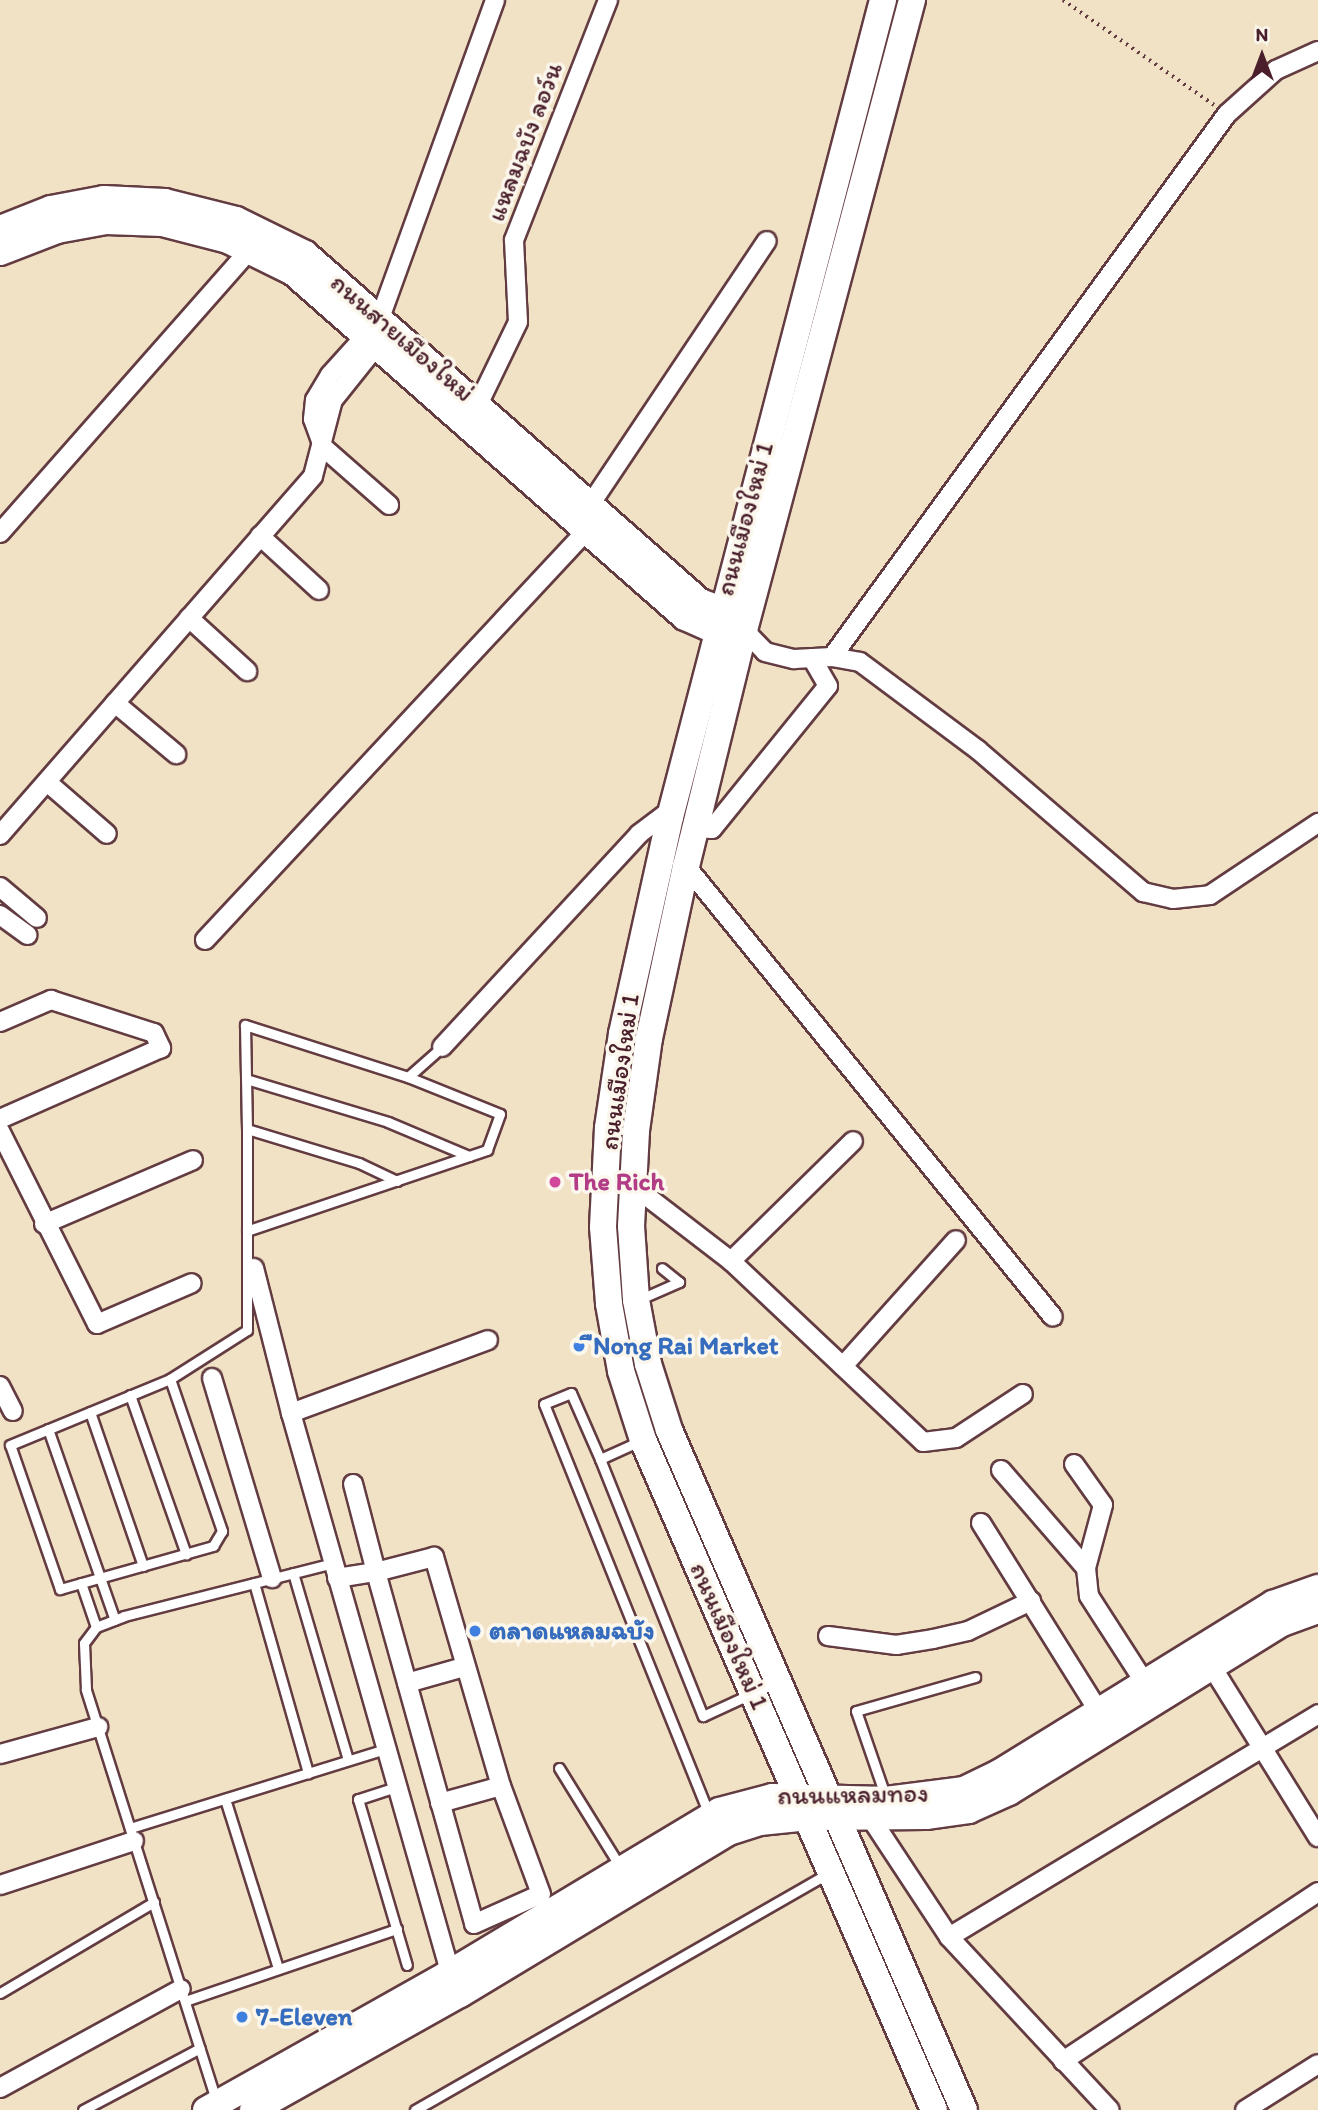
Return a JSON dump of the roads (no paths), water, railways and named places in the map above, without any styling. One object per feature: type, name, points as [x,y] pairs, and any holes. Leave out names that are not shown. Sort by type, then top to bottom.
[{"type":"street","points":[[0,835],[313,476],[323,447],[333,400],[374,333],[495,0]]},
{"type":"street","name":"แหลมฉบัง ลอว์น","points":[[469,410],[516,308],[514,240],[608,0]]},
{"type":"street","name":"ถนนเมืองใหม่ 1","points":[[883,0],[718,621],[672,809],[622,1034],[608,1128],[604,1214],[609,1304],[621,1371],[643,1440],[805,1806],[934,2110]]},
{"type":"street","name":"ถนนเมืองใหม่ 1","points":[[835,1807],[669,1430],[648,1364],[636,1300],[631,1184],[649,1038],[695,828],[744,630],[912,0]]},
{"type":"street","points":[[832,657],[1227,114],[1276,70],[1318,51]]},
{"type":"street","name":"ถนนสายเมืองใหม่","points":[[0,229],[51,209],[104,199],[165,202],[236,220],[256,242],[293,272],[592,502],[718,621]]},
{"type":"street","name":"ถนนสายเมืองใหม่","points":[[0,252],[57,230],[106,221],[162,223],[256,242]]},
{"type":"street","points":[[592,502],[767,241]]},
{"type":"street","points":[[0,533],[256,242]]},
{"type":"street","name":"ถนนสายเมืองใหม่","points":[[469,410],[587,530],[685,617],[718,621],[744,630]]},
{"type":"street","points":[[323,447],[389,505]]},
{"type":"street","points":[[205,940],[587,530]]},
{"type":"street","points":[[260,536],[319,590]]},
{"type":"street","points":[[189,618],[247,671]]},
{"type":"street","points":[[744,630],[765,652],[860,662],[978,750],[1143,891],[1173,899],[1210,895],[1318,823]]},
{"type":"street","points":[[695,828],[712,829],[828,687],[812,658]]},
{"type":"street","points":[[115,703],[176,754]]},
{"type":"street","points":[[47,782],[107,834]]},
{"type":"street","points":[[442,1047],[639,834],[672,809]]},
{"type":"street","points":[[686,866],[1054,1317]]},
{"type":"street","points":[[0,887],[37,918]]},
{"type":"street","points":[[0,915],[28,935]]},
{"type":"street","points":[[0,1021],[51,1000],[154,1033],[161,1048],[0,1119]]},
{"type":"street","points":[[0,1131],[44,1224],[97,1324],[192,1283]]},
{"type":"street","points":[[731,1261],[853,1140]]},
{"type":"street","points":[[44,1224],[193,1160]]},
{"type":"street","points":[[631,1184],[731,1261],[923,1442],[956,1438],[1023,1394]]},
{"type":"street","points":[[842,1366],[956,1240]]},
{"type":"street","points":[[254,1268],[335,1571],[454,1984]]},
{"type":"street","points":[[291,1413],[488,1340]]},
{"type":"street","points":[[212,1378],[272,1578]]},
{"type":"street","points":[[0,1386],[13,1411]]},
{"type":"street","points":[[1074,1464],[1103,1505],[1086,1568],[1089,1596],[1146,1683]]},
{"type":"street","points":[[1001,1470],[1086,1568]]},
{"type":"street","points":[[335,1571],[376,1572],[434,1557],[501,1786],[541,1894],[474,1924],[376,1572],[353,1484]]},
{"type":"street","points":[[981,1523],[1099,1712]]},
{"type":"street","name":"ถนนแหลมทอง","points":[[253,2110],[454,1984],[622,1870],[710,1816],[756,1799],[805,1806],[969,1810],[1009,1791],[1206,1658],[1273,1604],[1318,1588]]},
{"type":"street","points":[[828,1636],[895,1645],[933,1639],[968,1631],[1031,1601]]},
{"type":"street","name":"ถนนแหลมทอง","points":[[878,1808],[964,1790],[999,1773],[1146,1683],[1318,1610]]},
{"type":"street","points":[[1206,1658],[1318,1837]]},
{"type":"street","points":[[407,1683],[464,1667]]},
{"type":"street","points":[[949,1937],[1318,1714]]},
{"type":"street","points":[[0,1754],[98,1727]]},
{"type":"street","points":[[440,1803],[501,1786]]},
{"type":"street","name":"ถนนแหลมทอง","points":[[215,2108],[454,1984],[729,1832],[805,1806]]},
{"type":"street","points":[[835,1807],[964,2110]]},
{"type":"street","points":[[878,1808],[949,1937],[1110,2110]]},
{"type":"street","points":[[0,1885],[132,1835]]},
{"type":"street","points":[[1063,2061],[1318,1892]]},
{"type":"street","points":[[0,2088],[183,1995]]},
{"type":"street","points":[[1245,2110],[1318,2064]]},
{"type":"lane","points":[[170,1379],[222,1531],[214,1546],[60,1589],[10,1445],[170,1379],[247,1330],[245,1026],[408,1077],[500,1114],[486,1150],[247,1231]]},
{"type":"lane","points":[[408,1077],[442,1047]]},
{"type":"lane","points":[[246,1079],[388,1122],[469,1156]]},
{"type":"lane","points":[[247,1129],[359,1163],[397,1181]]},
{"type":"lane","points":[[636,1300],[679,1282],[662,1268]]},
{"type":"lane","points":[[710,1816],[544,1404],[572,1393],[703,1716],[779,1681]]},
{"type":"lane","points":[[130,1395],[186,1554]]},
{"type":"lane","points":[[90,1412],[143,1566]]},
{"type":"lane","points":[[48,1429],[115,1620]]},
{"type":"lane","points":[[600,1459],[643,1440]]},
{"type":"lane","points":[[215,2108],[200,2048],[98,1727],[82,1665],[84,1643],[96,1627],[115,1620],[293,1573],[335,1571]]},
{"type":"lane","points":[[293,1573],[348,1760]]},
{"type":"lane","points":[[254,1583],[308,1773]]},
{"type":"lane","points":[[81,1584],[96,1627]]},
{"type":"lane","points":[[878,1808],[856,1712],[975,1677]]},
{"type":"lane","points":[[132,1835],[225,1799],[385,1749]]},
{"type":"lane","points":[[559,1768],[622,1870]]},
{"type":"lane","points":[[396,1787],[359,1799],[407,1965]]},
{"type":"lane","points":[[225,1799],[278,1968]]},
{"type":"lane","points":[[415,2110],[832,1870]]},
{"type":"lane","points":[[0,1993],[154,1902]]},
{"type":"lane","points":[[183,1995],[278,1968],[397,1929]]},
{"type":"lane","points":[[83,2110],[200,2048]]},
{"type":"place","name":"The Rich","points":[[555,1182]]},
{"type":"place","name":"ืNong Rai Market","points":[[579,1346]]},
{"type":"place","name":"ตลาดแหลมฉบัง","points":[[475,1631]]},
{"type":"place","name":"7-Eleven","points":[[242,2017]]}]
